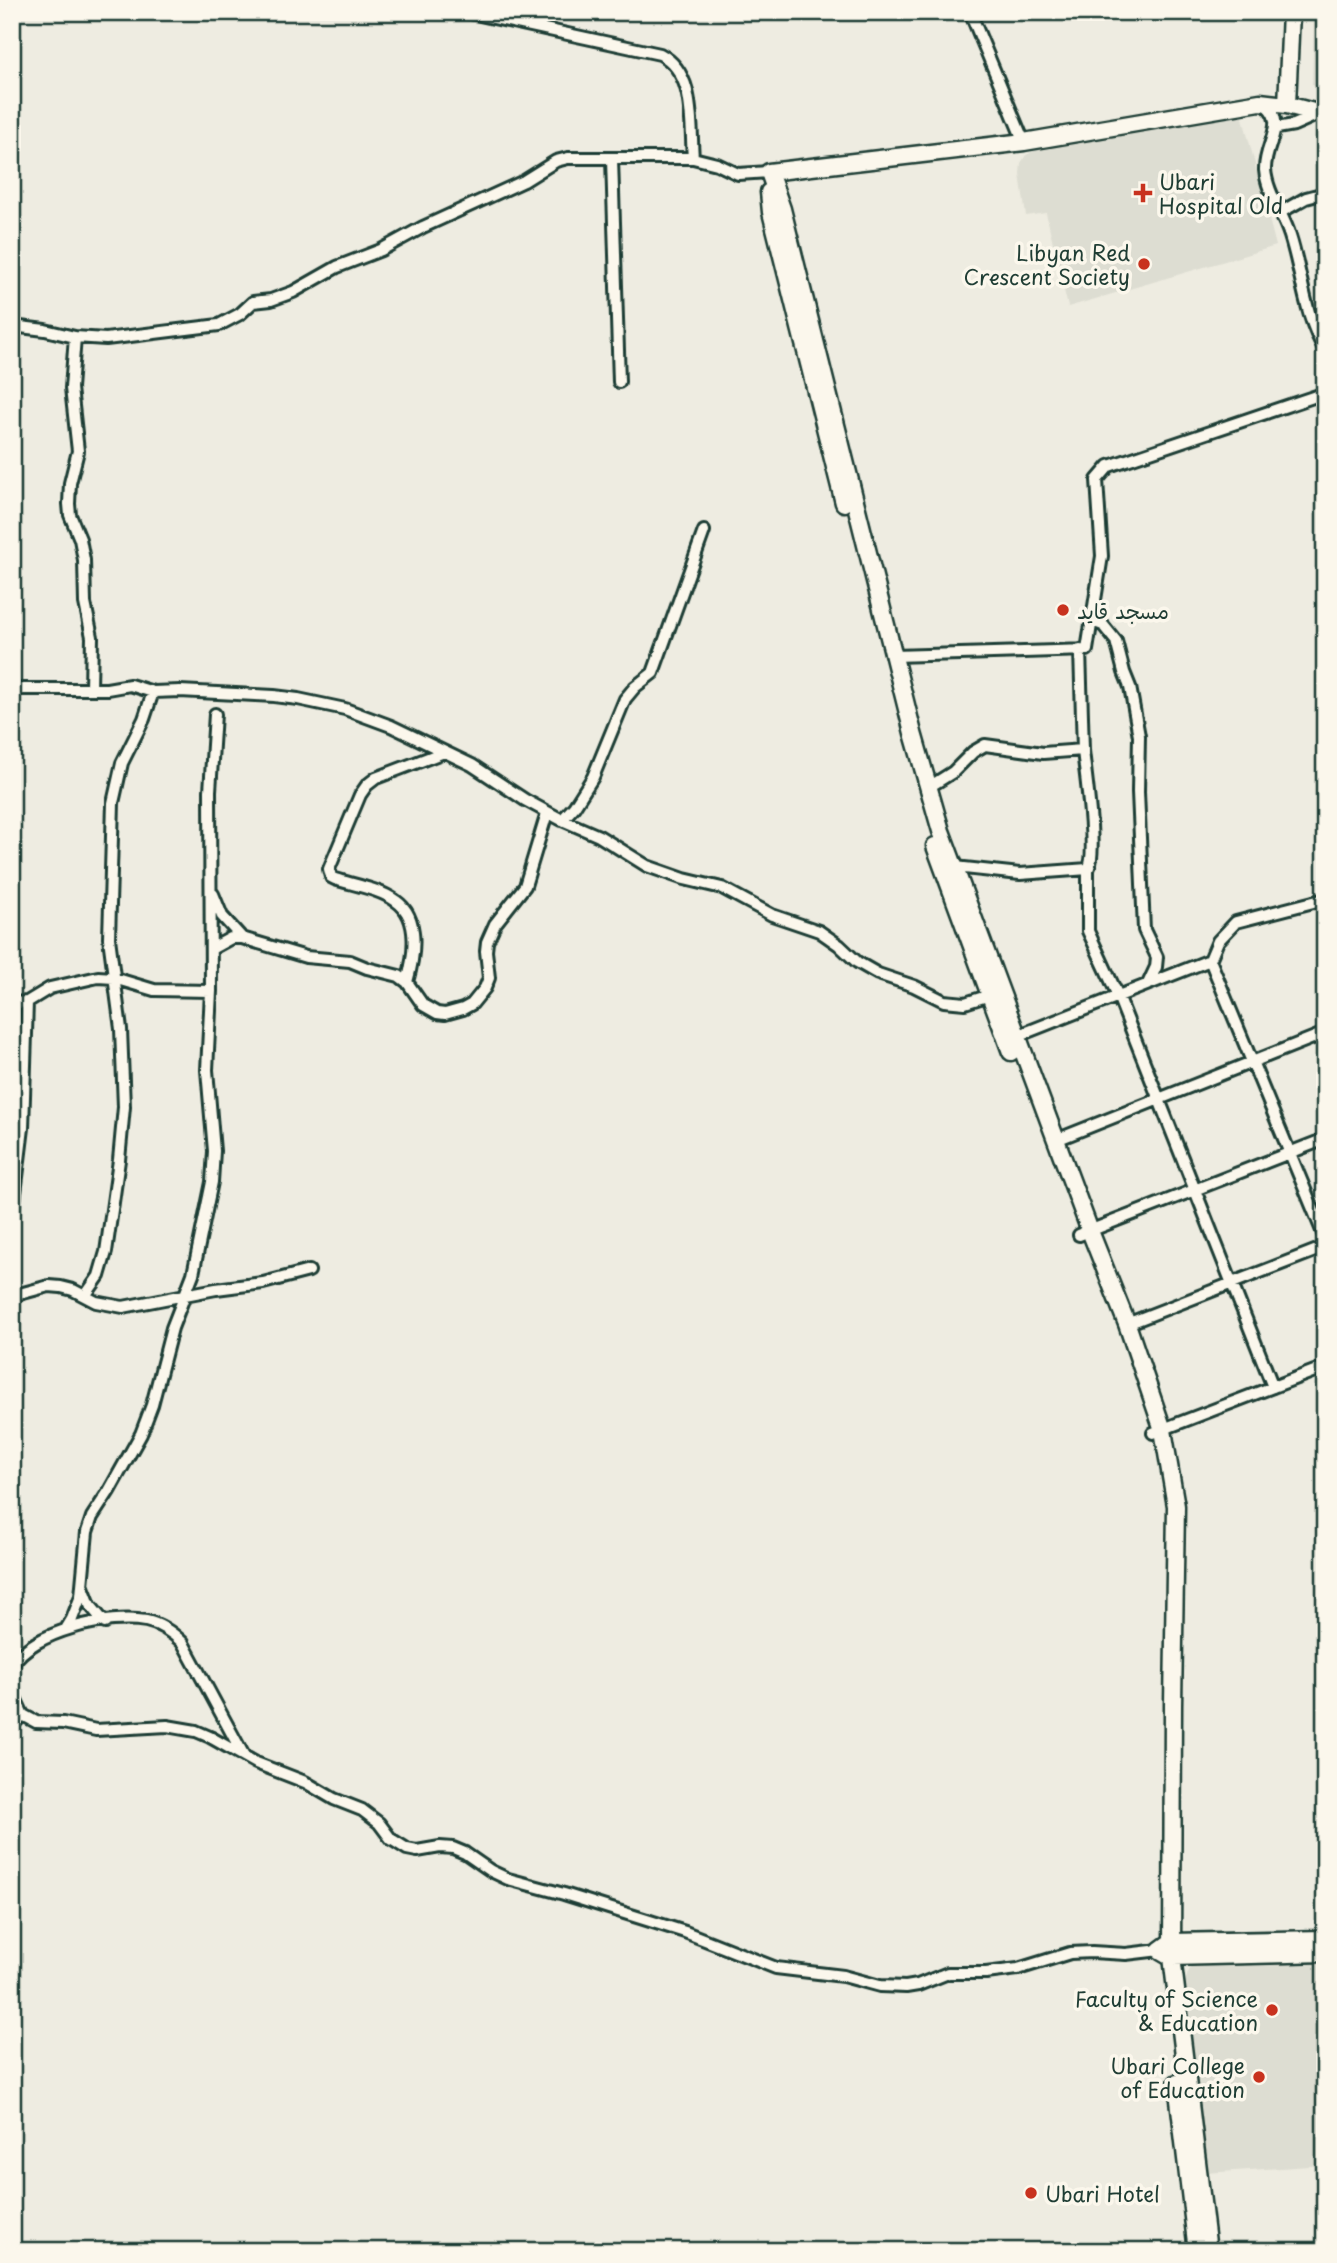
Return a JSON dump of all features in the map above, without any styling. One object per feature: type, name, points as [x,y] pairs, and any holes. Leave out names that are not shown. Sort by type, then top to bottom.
[{"type":"street","points":[[466,12],[660,54],[668,59],[684,80],[693,158]]},
{"type":"street","points":[[970,12],[1024,142]]},
{"type":"street","points":[[1287,105],[1291,12]]},
{"type":"street","points":[[1260,102],[1274,115],[1277,128],[1268,146],[1265,169],[1270,191],[1290,236],[1309,310],[1325,350]]},
{"type":"street","points":[[12,326],[75,337],[106,339],[219,325],[240,314],[253,302],[282,297],[293,292],[337,267],[381,250],[423,227],[524,181],[556,161],[581,157],[693,158],[738,174],[750,175],[1024,142],[1260,102],[1287,105],[1322,114]]},
{"type":"street","points":[[1277,128],[1294,125],[1322,114]]},
{"type":"street","points":[[612,159],[619,382]]},
{"type":"street","points":[[782,209],[787,187],[801,168]]},
{"type":"street","points":[[769,172],[782,209],[929,787],[955,867],[1056,1140],[1084,1233],[1127,1324],[1176,1506],[1171,1910],[1168,1950],[1175,1986],[1208,2251]]},
{"type":"street","points":[[769,172],[771,212],[902,736],[931,834],[1158,1432],[1165,1507],[1168,1950],[1197,2251]]},
{"type":"street","points":[[1281,212],[1306,198],[1325,193]]},
{"type":"street","points":[[75,337],[71,388],[78,451],[69,504],[84,560],[85,603],[92,637],[91,689]]},
{"type":"street","points":[[894,656],[1087,650],[1102,556],[1097,480],[1110,466],[1325,393]]},
{"type":"street","points":[[562,820],[593,777],[625,699],[653,673],[704,531]]},
{"type":"street","points":[[1092,621],[1103,625],[1116,641],[1130,687],[1139,736],[1138,792],[1144,930],[1157,957],[1149,984]]},
{"type":"street","points":[[1080,650],[1083,750],[1091,827],[1088,931],[1118,996],[1273,1387]]},
{"type":"street","points":[[12,689],[107,689],[130,685],[153,692],[274,696],[322,703],[368,717],[472,765],[547,813],[599,836],[647,866],[722,888],[772,915],[819,931],[867,969],[914,986],[934,998],[955,1003],[965,1003],[990,995]]},
{"type":"street","points":[[85,1296],[93,1287],[104,1264],[122,1134],[124,1055],[109,938],[113,803],[122,762],[144,719],[153,692]]},
{"type":"street","points":[[66,1629],[77,1608],[87,1532],[92,1517],[147,1420],[172,1328],[195,1263],[212,1182],[214,1151],[207,1070],[211,991],[210,792],[215,714]]},
{"type":"street","points":[[929,787],[953,772],[972,752],[985,745],[1043,753],[1083,750]]},
{"type":"street","points":[[407,982],[413,937],[410,917],[405,909],[390,897],[331,877],[329,869],[360,795],[367,785],[376,778],[444,752]]},
{"type":"street","points":[[211,949],[231,938],[242,938],[306,957],[350,961],[399,976],[407,982],[423,1005],[437,1013],[445,1014],[463,1009],[480,997],[489,978],[487,942],[495,924],[525,886],[547,813]]},
{"type":"street","points":[[955,867],[1020,874],[1088,869]]},
{"type":"street","points":[[210,888],[222,916],[242,938]]},
{"type":"street","points":[[1325,898],[1236,922],[1218,941],[1210,960],[1325,1238]]},
{"type":"street","points":[[1017,1036],[1210,960]]},
{"type":"street","points":[[12,1003],[27,1002],[50,988],[65,983],[97,977],[114,978],[154,990],[211,991]]},
{"type":"street","points":[[12,1217],[23,1128],[27,1002]]},
{"type":"street","points":[[1056,1140],[1325,1033]]},
{"type":"street","points":[[1084,1233],[1325,1139]]},
{"type":"street","points":[[1127,1324],[1325,1247]]},
{"type":"street","points":[[12,1296],[49,1286],[61,1287],[96,1302],[123,1307],[263,1283],[309,1271]]},
{"type":"street","points":[[1158,1432],[1325,1367]]},
{"type":"street","points":[[82,1584],[90,1605],[105,1623]]},
{"type":"street","points":[[12,1665],[22,1651],[66,1629],[133,1620],[160,1625],[183,1643],[245,1757]]},
{"type":"street","points":[[12,1692],[23,1715],[36,1722],[63,1723],[96,1730],[152,1726],[182,1728],[210,1737],[267,1768],[305,1782],[334,1799],[362,1810],[379,1823],[391,1839],[407,1849],[417,1851],[453,1848],[508,1879],[574,1896],[685,1932],[788,1971],[829,1974],[880,1986],[906,1987],[948,1973],[986,1973],[1018,1969],[1070,1953],[1126,1954],[1325,1939]]},
{"type":"street","points":[[12,1725],[23,1715]]},
{"type":"street","points":[[1171,1910],[1182,1931],[1206,1949],[1325,1953]]},
{"type":"street","points":[[1175,1986],[1181,1971],[1206,1949]]},
{"type":"shaded area","points":[[1314,12],[1325,12],[1325,89],[1312,85]]},
{"type":"shaded area","name":"Ubari Hospital Old","points":[[1237,111],[1242,114],[1276,246],[1068,307],[1046,213],[1026,216],[1020,174],[1021,163],[1026,155],[1038,149]]},
{"type":"shaded area","name":"Ubari College of Education","points":[[1325,1953],[1325,2165],[1205,2173],[1182,1989],[1190,1968],[1199,1957]]},
{"type":"place","name":"Ubari Hospital Old","points":[[1143,193]]},
{"type":"place","name":"Libyan Red Crescent Society","points":[[1144,264]]},
{"type":"place","name":"مسجد قايد","points":[[1063,610]]},
{"type":"place","name":"Faculty of Science & Education","points":[[1272,2010]]},
{"type":"place","name":"Ubari College of Education","points":[[1259,2077]]},
{"type":"place","name":"Ubari Hotel","points":[[1031,2193]]}]
